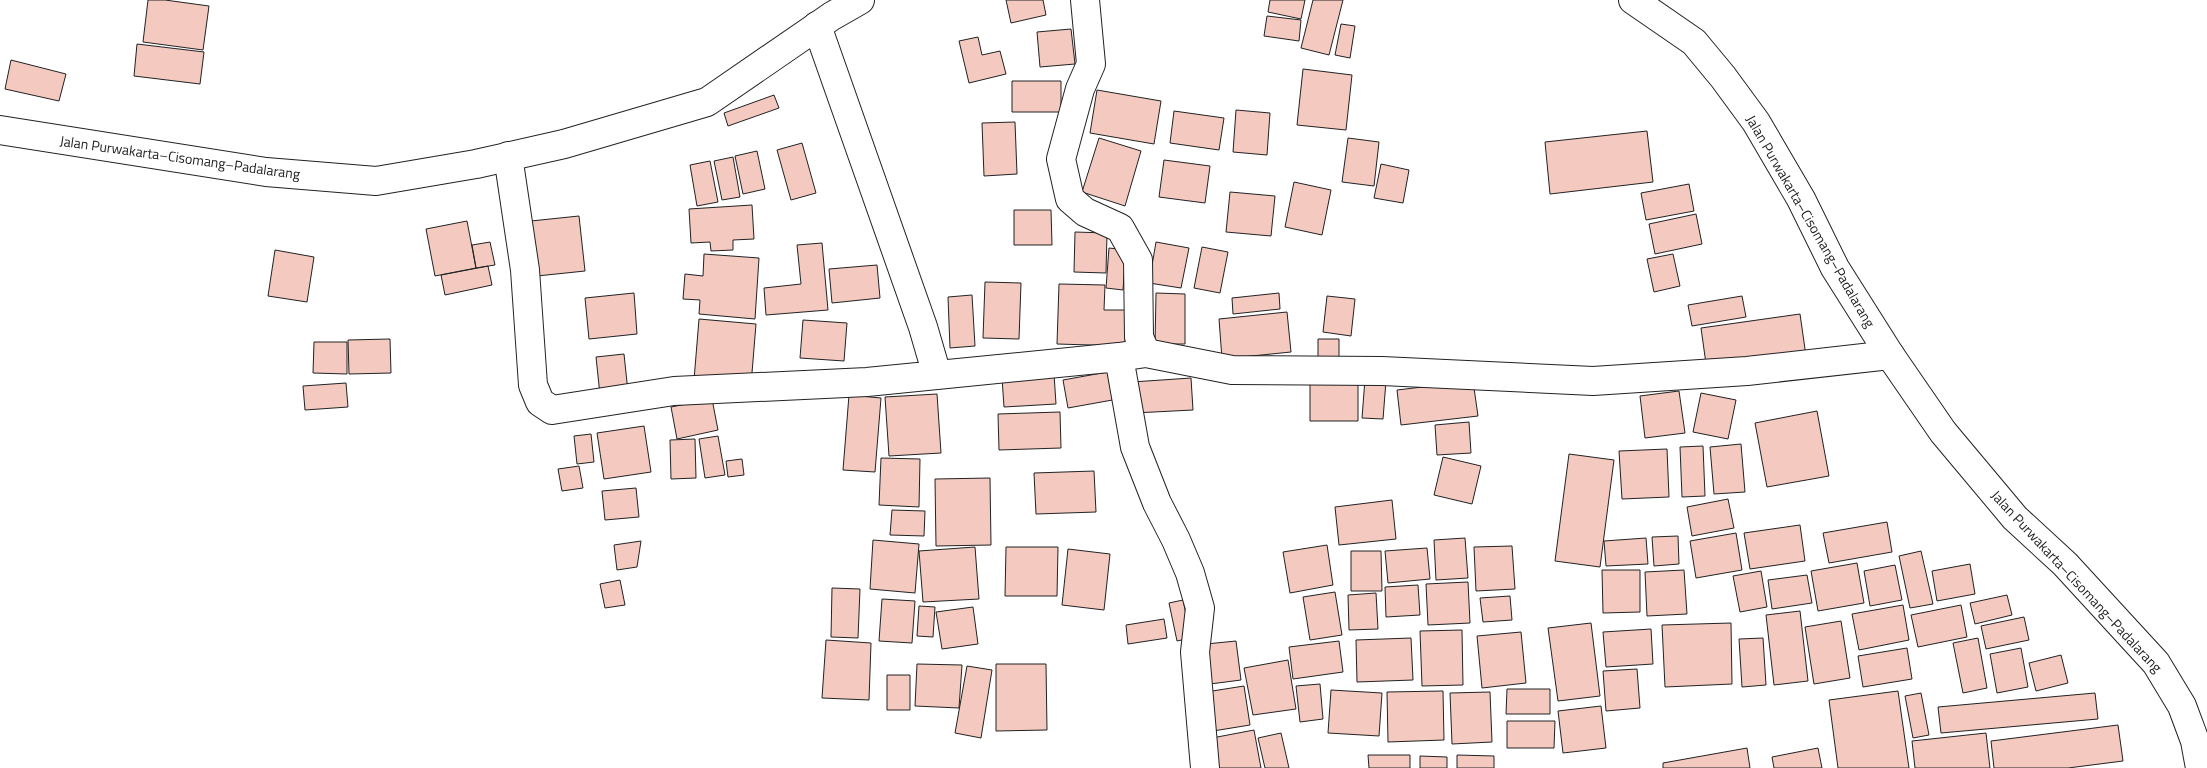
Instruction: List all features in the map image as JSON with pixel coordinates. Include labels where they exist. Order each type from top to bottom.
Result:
[{"type":"main road","name":"Jalan Purwakarta–Cisomang–Padalarang","points":[[0,130],[266,172],[376,181],[476,164],[564,144],[707,102],[817,26],[860,0]]},
{"type":"main road","points":[[1085,0],[1091,64],[1080,89],[1061,159],[1070,199],[1085,212],[1120,228],[1138,260],[1139,337],[1146,353]]},
{"type":"main road","name":"Jalan Purwakarta–Cisomang–Padalarang","points":[[1634,0],[1694,42],[1756,122],[1801,199],[1835,268],[1890,355],[1943,432],[2015,518],[2065,564],[2156,663],[2201,742],[2200,768]]},
{"type":"main road","points":[[817,26],[923,328],[937,375]]},
{"type":"main road","points":[[508,156],[525,270],[533,385],[540,402],[552,410],[674,391],[867,382],[1146,353],[1232,370],[1382,372],[1593,381],[1746,371],[1890,355]]},
{"type":"main road","points":[[1118,357],[1135,447],[1157,503],[1183,556],[1200,608],[1195,652],[1204,768]]},
{"type":"building","points":[[148,0],[165,0],[209,6],[203,50],[143,42]]},
{"type":"building","points":[[1006,0],[1043,0],[1046,15],[1011,23]]},
{"type":"building","points":[[1270,0],[1305,0],[1301,19],[1268,12]]},
{"type":"building","points":[[1313,0],[1343,0],[1329,55],[1301,48]]},
{"type":"building","points":[[1267,16],[1301,20],[1299,41],[1264,36]]},
{"type":"building","points":[[1341,24],[1355,26],[1350,58],[1335,55]]},
{"type":"building","points":[[1071,29],[1075,64],[1040,67],[1037,32]]},
{"type":"building","points":[[978,37],[982,55],[1000,51],[1006,74],[969,83],[959,41]]},
{"type":"building","points":[[137,44],[204,52],[200,84],[134,76]]},
{"type":"building","points":[[11,60],[66,74],[59,101],[5,89]]},
{"type":"building","points":[[1303,69],[1352,75],[1346,130],[1297,125]]},
{"type":"building","points":[[1012,81],[1061,81],[1061,112],[1012,112]]},
{"type":"building","points":[[1097,90],[1161,101],[1154,144],[1090,133]]},
{"type":"building","points":[[774,95],[779,108],[728,126],[724,113]]},
{"type":"building","points":[[1236,110],[1270,113],[1267,155],[1233,152]]},
{"type":"building","points":[[1174,111],[1224,118],[1219,150],[1170,143]]},
{"type":"building","points":[[1015,122],[1017,174],[984,176],[982,123]]},
{"type":"building","points":[[1647,131],[1653,182],[1550,194],[1545,142]]},
{"type":"building","points":[[1099,138],[1141,151],[1125,206],[1082,192]]},
{"type":"building","points":[[1348,138],[1379,142],[1374,186],[1342,182]]},
{"type":"building","points":[[802,143],[816,193],[791,200],[777,150]]},
{"type":"building","points":[[757,151],[765,189],[743,194],[735,156]]},
{"type":"building","points":[[733,157],[740,197],[722,200],[714,161]]},
{"type":"building","points":[[1164,160],[1210,166],[1205,203],[1159,197]]},
{"type":"building","points":[[710,161],[718,202],[697,206],[690,165]]},
{"type":"building","points":[[1381,164],[1409,170],[1403,203],[1374,198]]},
{"type":"building","points":[[1294,182],[1331,190],[1322,235],[1285,227]]},
{"type":"building","points":[[1689,184],[1694,211],[1646,220],[1641,193]]},
{"type":"building","points":[[1230,192],[1275,196],[1271,236],[1226,232]]},
{"type":"building","points":[[752,205],[754,239],[733,240],[733,250],[711,251],[710,242],[691,243],[689,209]]},
{"type":"building","points":[[1014,210],[1051,210],[1052,245],[1014,245]]},
{"type":"building","points":[[1696,214],[1702,244],[1655,254],[1649,224]]},
{"type":"building","points":[[579,216],[585,271],[537,276],[531,221]]},
{"type":"building","points":[[467,221],[476,268],[435,276],[426,229]]},
{"type":"building","points":[[1075,232],[1107,233],[1106,273],[1074,272]]},
{"type":"building","points":[[490,242],[495,265],[476,268],[472,245]]},
{"type":"building","points":[[1156,242],[1189,248],[1181,288],[1149,283]]},
{"type":"building","points":[[822,243],[828,310],[766,315],[764,288],[801,284],[797,245]]},
{"type":"building","points":[[1202,247],[1228,252],[1220,293],[1194,288]]},
{"type":"building","points":[[1109,248],[1126,250],[1123,290],[1106,288]]},
{"type":"building","points":[[275,250],[314,257],[307,302],[268,296]]},
{"type":"building","points":[[704,254],[759,258],[755,319],[699,314],[700,300],[683,299],[685,274],[703,276]]},
{"type":"building","points":[[1673,254],[1680,286],[1654,292],[1647,259]]},
{"type":"building","points":[[877,265],[880,298],[832,303],[829,269]]},
{"type":"building","points":[[488,266],[492,285],[445,295],[441,275]]},
{"type":"building","points":[[985,282],[1021,283],[1019,339],[983,338]]},
{"type":"building","points":[[1059,284],[1105,285],[1104,310],[1126,310],[1125,346],[1057,344]]},
{"type":"building","points":[[634,293],[637,334],[589,339],[585,298]]},
{"type":"building","points":[[1156,293],[1185,294],[1185,344],[1155,344]]},
{"type":"building","points":[[1279,293],[1280,309],[1233,314],[1232,298]]},
{"type":"building","points":[[972,295],[975,346],[950,348],[948,297]]},
{"type":"building","points":[[1327,296],[1355,299],[1351,336],[1323,332]]},
{"type":"building","points":[[1742,296],[1746,317],[1692,326],[1688,305]]},
{"type":"building","points":[[1287,312],[1291,352],[1222,359],[1219,319]]},
{"type":"building","points":[[1800,314],[1806,356],[1707,371],[1701,328]]},
{"type":"building","points":[[699,319],[756,324],[751,385],[694,380]]},
{"type":"building","points":[[803,320],[847,323],[844,361],[800,358]]},
{"type":"building","points":[[390,339],[391,373],[349,374],[348,340]]},
{"type":"building","points":[[1318,339],[1339,339],[1339,366],[1318,366]]},
{"type":"building","points":[[314,342],[347,342],[347,374],[313,373]]},
{"type":"building","points":[[624,354],[628,392],[600,395],[596,357]]},
{"type":"building","points":[[1113,371],[1118,399],[1068,408],[1063,380]]},
{"type":"building","points":[[1054,374],[1056,404],[1004,407],[1002,378]]},
{"type":"building","points":[[1191,378],[1193,410],[1134,413],[1132,382]]},
{"type":"building","points":[[1365,379],[1386,381],[1383,419],[1362,418]]},
{"type":"building","points":[[1473,381],[1478,416],[1401,425],[1397,390]]},
{"type":"building","points":[[1310,382],[1358,383],[1358,421],[1310,421]]},
{"type":"building","points":[[346,383],[348,407],[305,410],[303,386]]},
{"type":"building","points":[[1679,391],[1685,433],[1645,438],[1640,396]]},
{"type":"building","points":[[1701,393],[1736,400],[1728,439],[1693,432]]},
{"type":"building","points":[[937,394],[941,453],[889,456],[885,397]]},
{"type":"building","points":[[849,395],[881,398],[875,472],[843,470]]},
{"type":"building","points":[[712,399],[718,430],[677,439],[671,407]]},
{"type":"building","points":[[1817,411],[1829,476],[1767,487],[1755,423]]},
{"type":"building","points":[[1060,412],[1061,448],[999,450],[998,414]]},
{"type":"building","points":[[1469,422],[1471,453],[1437,455],[1435,425]]},
{"type":"building","points":[[644,426],[651,472],[604,479],[597,433]]},
{"type":"building","points":[[591,434],[594,462],[577,464],[574,436]]},
{"type":"building","points":[[718,436],[725,475],[705,478],[699,439]]},
{"type":"building","points":[[695,439],[696,478],[671,479],[670,440]]},
{"type":"building","points":[[1741,444],[1745,492],[1714,494],[1710,447]]},
{"type":"building","points":[[1703,446],[1705,496],[1682,497],[1680,447]]},
{"type":"building","points":[[1667,449],[1669,497],[1622,499],[1619,451]]},
{"type":"building","points":[[1569,454],[1614,460],[1600,567],[1555,561]]},
{"type":"building","points":[[1443,457],[1481,466],[1472,504],[1434,495]]},
{"type":"building","points":[[881,458],[920,459],[919,507],[879,505]]},
{"type":"building","points":[[742,459],[744,475],[728,477],[726,461]]},
{"type":"building","points":[[579,466],[583,488],[562,491],[558,469]]},
{"type":"building","points":[[1094,471],[1096,512],[1036,514],[1034,473]]},
{"type":"building","points":[[990,478],[991,545],[936,546],[935,479]]},
{"type":"building","points":[[636,488],[639,517],[605,520],[602,491]]},
{"type":"building","points":[[1728,499],[1734,528],[1692,536],[1687,507]]},
{"type":"building","points":[[1392,500],[1396,539],[1339,545],[1335,507]]},
{"type":"building","points":[[892,510],[925,511],[924,536],[890,535]]},
{"type":"building","points":[[1887,522],[1892,552],[1829,563],[1823,533]]},
{"type":"building","points":[[1800,525],[1805,561],[1750,569],[1744,533]]},
{"type":"building","points":[[1736,533],[1742,570],[1696,578],[1690,541]]},
{"type":"building","points":[[1678,536],[1679,564],[1654,566],[1652,537]]},
{"type":"building","points":[[1465,538],[1468,578],[1436,580],[1434,540]]},
{"type":"building","points":[[1646,538],[1648,564],[1606,566],[1604,541]]},
{"type":"building","points":[[873,540],[919,544],[915,593],[870,589]]},
{"type":"building","points":[[641,541],[637,567],[617,570],[614,545]]},
{"type":"building","points":[[1327,545],[1333,585],[1290,593],[1283,552]]},
{"type":"building","points":[[1512,546],[1515,589],[1476,591],[1474,547]]},
{"type":"building","points":[[975,547],[979,599],[923,602],[919,551]]},
{"type":"building","points":[[1006,547],[1058,547],[1057,596],[1005,596]]},
{"type":"building","points":[[1427,548],[1430,579],[1388,583],[1385,551]]},
{"type":"building","points":[[1068,549],[1110,554],[1104,610],[1062,605]]},
{"type":"building","points":[[1351,551],[1381,551],[1382,591],[1351,591]]},
{"type":"building","points":[[1921,551],[1933,604],[1910,608],[1899,556]]},
{"type":"building","points":[[1857,563],[1864,603],[1818,611],[1811,571]]},
{"type":"building","points":[[1970,564],[1975,594],[1937,601],[1932,571]]},
{"type":"building","points":[[1895,565],[1902,600],[1870,606],[1864,571]]},
{"type":"building","points":[[1602,570],[1640,570],[1640,612],[1603,613]]},
{"type":"building","points":[[1684,570],[1687,614],[1647,616],[1645,572]]},
{"type":"building","points":[[1761,571],[1767,607],[1740,612],[1733,576]]},
{"type":"building","points":[[1807,575],[1812,603],[1772,609],[1768,580]]},
{"type":"building","points":[[620,580],[625,605],[605,608],[600,584]]},
{"type":"building","points":[[1468,582],[1470,623],[1428,625],[1426,584]]},
{"type":"building","points":[[1418,585],[1420,615],[1386,617],[1385,587]]},
{"type":"building","points":[[832,588],[860,589],[858,638],[831,637]]},
{"type":"building","points":[[1335,592],[1342,635],[1310,640],[1303,597]]},
{"type":"building","points":[[1376,593],[1378,629],[1349,630],[1348,595]]},
{"type":"building","points":[[2007,595],[2012,615],[1975,624],[1970,603]]},
{"type":"building","points":[[1510,596],[1512,620],[1483,622],[1480,598]]},
{"type":"building","points":[[882,599],[915,601],[912,643],[879,641]]},
{"type":"building","points":[[1183,600],[1191,638],[1177,641],[1169,603]]},
{"type":"building","points":[[1903,605],[1909,640],[1859,650],[1852,614]]},
{"type":"building","points":[[1961,605],[1967,637],[1918,647],[1911,615]]},
{"type":"building","points":[[919,606],[935,607],[933,637],[917,636]]},
{"type":"building","points":[[973,607],[978,644],[942,649],[936,612]]},
{"type":"building","points":[[1800,611],[1808,681],[1774,685],[1766,615]]},
{"type":"building","points":[[2024,617],[2029,640],[1986,649],[1981,626]]},
{"type":"building","points":[[1164,619],[1167,638],[1128,644],[1126,625]]},
{"type":"building","points":[[1841,621],[1850,678],[1814,684],[1805,627]]},
{"type":"building","points":[[1591,623],[1600,696],[1558,701],[1548,628]]},
{"type":"building","points":[[1731,623],[1732,684],[1665,687],[1662,625]]},
{"type":"building","points":[[1651,629],[1653,664],[1606,667],[1603,632]]},
{"type":"building","points":[[1462,630],[1463,685],[1422,686],[1420,631]]},
{"type":"building","points":[[1521,632],[1526,683],[1482,688],[1477,636]]},
{"type":"building","points":[[1411,638],[1413,680],[1357,682],[1356,640]]},
{"type":"building","points":[[1763,638],[1766,685],[1742,687],[1739,639]]},
{"type":"building","points":[[1978,638],[1987,688],[1963,693],[1953,643]]},
{"type":"building","points":[[826,640],[871,643],[869,700],[822,698]]},
{"type":"building","points":[[1236,641],[1241,680],[1210,684],[1206,644]]},
{"type":"building","points":[[1339,641],[1343,672],[1293,679],[1289,647]]},
{"type":"building","points":[[1907,648],[1912,679],[1863,687],[1858,656]]},
{"type":"building","points":[[2021,648],[2028,687],[1997,693],[1990,654]]},
{"type":"building","points":[[2061,655],[2068,683],[2036,691],[2029,663]]},
{"type":"building","points":[[1288,660],[1296,709],[1253,715],[1244,668]]},
{"type":"building","points":[[917,664],[962,665],[959,708],[915,706]]},
{"type":"building","points":[[996,664],[1046,664],[1047,730],[996,731]]},
{"type":"building","points":[[967,666],[992,670],[981,738],[955,733]]},
{"type":"building","points":[[1637,669],[1640,708],[1606,711],[1603,671]]},
{"type":"building","points":[[887,675],[910,675],[910,710],[887,710]]},
{"type":"building","points":[[1320,684],[1323,719],[1300,722],[1296,686]]},
{"type":"building","points":[[1244,686],[1250,725],[1213,731],[1206,692]]},
{"type":"building","points":[[1507,689],[1550,689],[1550,714],[1506,714]]},
{"type":"building","points":[[1331,690],[1382,693],[1379,736],[1328,733]]},
{"type":"building","points":[[1443,691],[1444,740],[1388,742],[1387,692]]},
{"type":"building","points":[[1898,691],[1909,768],[1838,768],[1829,700]]},
{"type":"building","points":[[1490,692],[1492,742],[1452,744],[1450,693]]},
{"type":"building","points":[[1921,693],[1929,735],[1913,738],[1905,696]]},
{"type":"building","points":[[2095,693],[2098,719],[1941,733],[1938,707]]},
{"type":"building","points":[[1601,706],[1606,748],[1563,753],[1558,711]]},
{"type":"building","points":[[1507,721],[1555,721],[1554,748],[1507,748]]},
{"type":"building","points":[[2118,725],[2123,761],[2068,768],[1994,768],[1991,741]]},
{"type":"building","points":[[1254,730],[1261,768],[1217,768],[1212,738]]},
{"type":"building","points":[[1281,733],[1289,768],[1265,768],[1258,738]]},
{"type":"building","points":[[1986,733],[1990,768],[1915,768],[1912,741]]},
{"type":"building","points":[[1747,748],[1750,768],[1663,768],[1663,763]]},
{"type":"building","points":[[1818,748],[1822,768],[1774,768],[1772,757]]},
{"type":"building","points":[[1368,755],[1410,755],[1410,768],[1369,768]]},
{"type":"building","points":[[1457,755],[1494,756],[1494,768],[1457,768]]},
{"type":"building","points":[[1420,756],[1447,757],[1447,768],[1420,768]]}]
